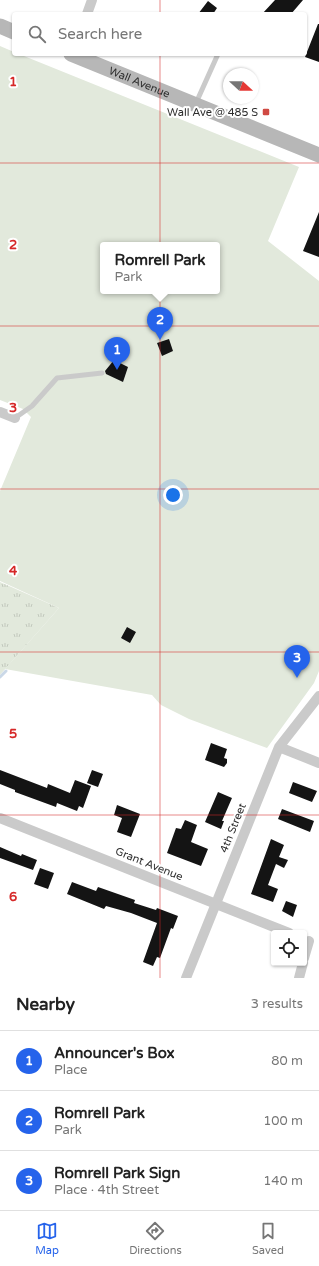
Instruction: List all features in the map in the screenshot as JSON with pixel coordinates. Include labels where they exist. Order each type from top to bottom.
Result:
[{"type":"main road","points":[[0,26],[12,31]]},
{"type":"main road","name":"Wall Avenue","points":[[76,56],[318,151]]},
{"type":"street","points":[[88,12],[92,0]]},
{"type":"street","points":[[0,412],[15,418]]},
{"type":"street","name":"4th Street","points":[[186,978],[278,746],[319,696]]},
{"type":"street","points":[[278,746],[319,762]]},
{"type":"street","name":"Grant Avenue","points":[[0,818],[281,930]]},
{"type":"street","points":[[307,940],[319,945]]},
{"type":"street","points":[[299,978],[302,966]]},
{"type":"lane","points":[[195,103],[217,56]]},
{"type":"lane","points":[[15,418],[32,406],[57,378],[102,373]]},
{"type":"green space","points":[[0,46],[12,51],[12,56],[24,56],[299,167],[268,241],[319,281],[319,671],[314,683],[267,748],[189,719],[161,705],[152,695],[5,669],[59,608],[0,581],[0,491],[31,417],[23,409],[0,400]]},
{"type":"green space","points":[[0,582],[59,608],[0,675]]},
{"type":"building","points":[[275,0],[303,0],[293,12],[264,12]]},
{"type":"building","points":[[208,1],[217,8],[214,12],[200,12]]},
{"type":"building","points":[[319,24],[319,62],[305,57],[307,56],[307,52]]},
{"type":"building","points":[[319,212],[319,257],[303,251]]},
{"type":"building","points":[[169,339],[173,351],[162,356],[157,343]]},
{"type":"building","points":[[114,360],[128,367],[123,382],[106,374],[105,371]]},
{"type":"building","points":[[127,627],[136,632],[130,643],[121,638]]},
{"type":"building","points":[[211,743],[227,749],[224,758],[227,759],[227,763],[224,767],[205,760]]},
{"type":"building","points":[[0,770],[47,788],[48,784],[70,793],[75,780],[91,786],[83,808],[79,806],[77,811],[57,803],[56,807],[15,792],[15,790],[0,784]]},
{"type":"building","points":[[92,770],[103,774],[98,787],[87,783]]},
{"type":"building","points":[[293,782],[317,791],[312,802],[289,793]]},
{"type":"building","points":[[218,792],[232,798],[222,821],[224,821],[221,829],[205,822]]},
{"type":"building","points":[[117,805],[140,814],[131,837],[117,832],[122,818],[114,815]]},
{"type":"building","points":[[282,809],[314,821],[310,832],[278,819]]},
{"type":"building","points":[[185,820],[197,825],[191,842],[208,849],[201,866],[167,853],[176,828],[181,829]]},
{"type":"building","points":[[271,839],[284,845],[279,857],[288,860],[284,868],[276,864],[268,885],[278,889],[273,902],[251,894]]},
{"type":"building","points":[[0,847],[21,856],[22,854],[37,860],[33,870],[0,858]]},
{"type":"building","points":[[40,868],[54,873],[48,889],[34,884]]},
{"type":"building","points":[[72,882],[96,891],[98,887],[135,900],[134,903],[156,910],[157,908],[178,916],[173,929],[171,928],[160,958],[157,957],[153,966],[143,962],[157,923],[131,913],[106,906],[104,909],[67,894]]},
{"type":"building","points":[[286,901],[297,905],[293,917],[282,911]]},
{"type":"waterway","points":[[0,677],[6,671]]},
{"type":"place","name":"Wall Ave @ 485 S","points":[[266,112]]},
{"type":"place","name":"Romrell Park","points":[[160,340]]},
{"type":"place","name":"Announcer's Box","points":[[117,370]]},
{"type":"place","name":"Romrell Park Sign","points":[[297,678]]}]
